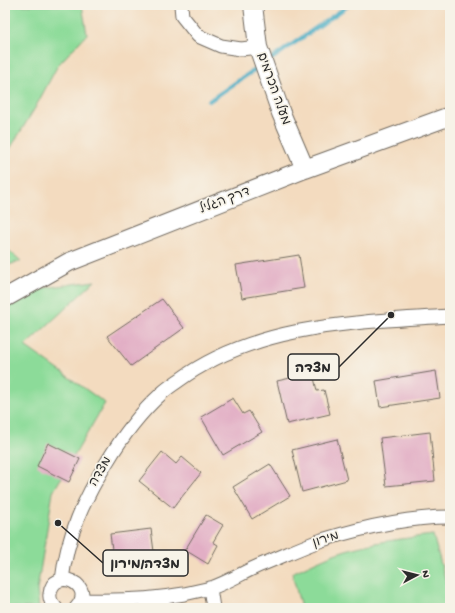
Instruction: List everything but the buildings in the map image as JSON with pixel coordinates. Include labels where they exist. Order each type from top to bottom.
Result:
[{"type":"street","points":[[181,5],[182,16],[198,36],[221,46],[240,49],[258,47]]},
{"type":"street","name":"מעלה הכרמים","points":[[253,5],[258,47],[281,113],[305,169]]},
{"type":"street","name":"דרך הגליל","points":[[5,298],[69,262],[305,169],[450,116]]},
{"type":"street","name":"מצדה","points":[[62,580],[67,548],[74,525],[84,502],[101,471],[134,421],[161,393],[191,371],[231,351],[258,341],[295,332],[333,325],[450,316]]},
{"type":"street","name":"מירון","points":[[78,604],[156,598],[210,588],[322,540],[372,526],[416,519],[450,517]]},
{"type":"street","points":[[56,608],[51,602],[50,592],[54,584],[58,581],[67,579],[76,583],[81,590],[82,595],[78,604]]},
{"type":"street","points":[[210,588],[213,608]]},
{"type":"green space","points":[[5,5],[82,5],[87,34],[58,65],[35,108],[5,157]]},
{"type":"green space","points":[[5,247],[21,261],[5,266]]},
{"type":"green space","points":[[95,281],[25,346],[105,403],[53,492],[37,590],[39,608],[5,608],[5,310],[28,290]]},
{"type":"green space","points":[[433,535],[450,597],[450,608],[301,608],[292,573],[334,554],[357,547]]},
{"type":"waterway","points":[[267,62],[349,5]]},
{"type":"waterway","points":[[209,101],[260,66]]},
{"type":"place","name":"מצדה","points":[[391,315]]},
{"type":"place","name":"מצדה/מירון","points":[[58,523]]}]
